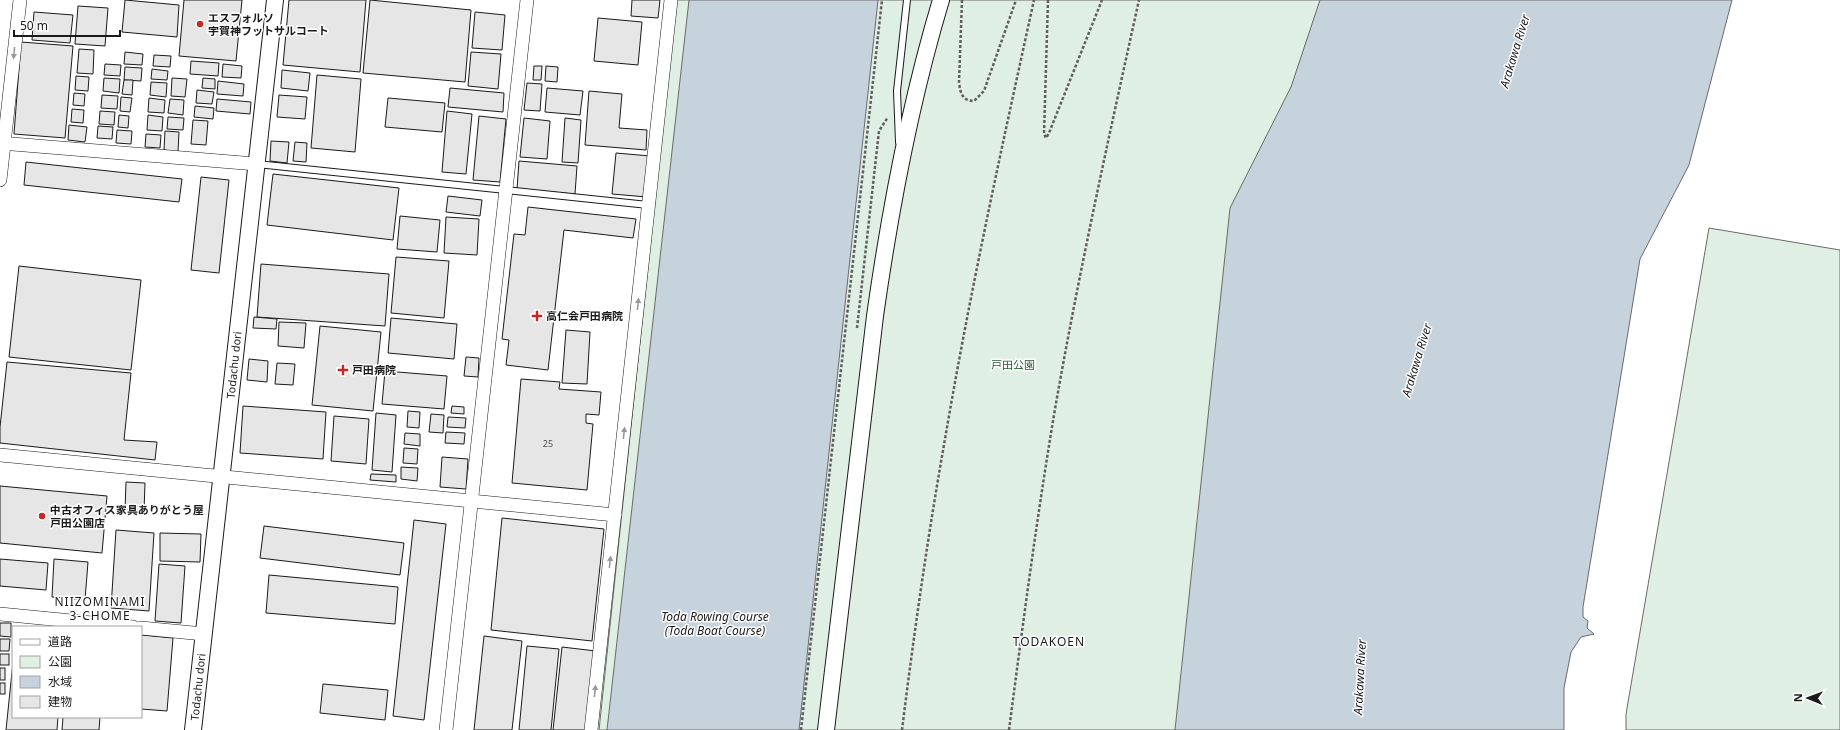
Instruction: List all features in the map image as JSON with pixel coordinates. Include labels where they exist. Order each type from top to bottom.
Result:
[{"type":"street","points":[[0,180],[2,144],[20,0]]},
{"type":"street","name":"Todachu dori","points":[[193,730],[276,0]]},
{"type":"street","points":[[446,730],[527,0]]},
{"type":"street","points":[[591,730],[671,0]]},
{"type":"street","points":[[826,730],[884,251],[900,166],[917,89],[941,0]]},
{"type":"street","points":[[2,144],[257,164]]},
{"type":"street","points":[[0,455],[615,515]]},
{"type":"street","points":[[0,614],[123,626]]},
{"type":"street","points":[[142,628],[204,634]]},
{"type":"lane","points":[[900,166],[898,91],[907,0]]},
{"type":"lane","points":[[257,164],[648,205]]},
{"type":"path","points":[[801,730],[882,0]]},
{"type":"path","points":[[962,0],[959,82],[960,92],[964,98],[969,101],[974,101],[984,91],[1016,0]]},
{"type":"path","points":[[902,730],[926,554],[949,415],[976,274],[1034,0]]},
{"type":"path","points":[[1048,0],[1044,134],[1046,138],[1102,0]]},
{"type":"path","points":[[1009,730],[1026,598],[1055,408],[1110,134],[1139,0]]},
{"type":"green space","name":"戸田公園","points":[[676,0],[1528,0],[1358,730],[599,730]]},
{"type":"green space","points":[[1709,228],[1840,250],[1840,730],[1626,730],[1626,714]]},
{"type":"water","name":"Toda Rowing Course (Toda Boat Course)","points":[[689,0],[878,0],[799,730],[607,730]]},
{"type":"water","name":"Arakawa River","points":[[1320,0],[1732,0],[1689,165],[1640,259],[1583,607],[1583,617],[1588,621],[1587,628],[1594,634],[1581,637],[1571,652],[1564,688],[1564,730],[1175,730],[1230,208],[1291,87]]},
{"type":"building","points":[[125,0],[179,5],[177,37],[122,32]]},
{"type":"building","points":[[184,0],[242,0],[236,61],[179,56]]},
{"type":"building","points":[[289,0],[366,0],[360,72],[283,65]]},
{"type":"building","points":[[370,0],[471,10],[465,82],[363,73]]},
{"type":"building","points":[[632,0],[660,0],[658,18],[631,16]]},
{"type":"building","points":[[78,6],[108,8],[105,46],[75,44]]},
{"type":"building","points":[[34,12],[73,15],[70,43],[32,40]]},
{"type":"building","points":[[475,12],[505,15],[502,50],[472,48]]},
{"type":"building","points":[[598,18],[642,22],[638,65],[594,61]]},
{"type":"building","points":[[21,42],[73,46],[65,138],[14,134]]},
{"type":"building","points":[[79,49],[94,50],[93,74],[77,73]]},
{"type":"building","points":[[125,52],[143,54],[142,65],[124,64]]},
{"type":"building","points":[[471,52],[501,54],[498,89],[468,86]]},
{"type":"building","points":[[154,55],[171,56],[170,67],[153,66]]},
{"type":"building","points":[[191,61],[219,63],[218,76],[190,74]]},
{"type":"building","points":[[105,64],[121,65],[120,76],[104,75]]},
{"type":"building","points":[[223,64],[242,66],[241,78],[222,77]]},
{"type":"building","points":[[534,66],[542,66],[541,80],[533,80]]},
{"type":"building","points":[[546,66],[558,67],[557,82],[545,81]]},
{"type":"building","points":[[125,67],[142,68],[141,81],[124,80]]},
{"type":"building","points":[[152,69],[168,71],[167,80],[151,79]]},
{"type":"building","points":[[282,70],[310,73],[308,91],[281,88]]},
{"type":"building","points":[[317,75],[361,79],[355,152],[311,148]]},
{"type":"building","points":[[76,76],[89,77],[88,91],[75,90]]},
{"type":"building","points":[[104,78],[120,79],[119,93],[103,91]]},
{"type":"building","points":[[172,78],[187,79],[185,97],[171,96]]},
{"type":"building","points":[[203,78],[215,79],[215,89],[202,88]]},
{"type":"building","points":[[124,80],[133,80],[132,95],[122,94]]},
{"type":"building","points":[[218,81],[244,84],[243,96],[217,94]]},
{"type":"building","points":[[151,82],[167,83],[166,97],[150,95]]},
{"type":"building","points":[[527,83],[542,84],[540,111],[524,110]]},
{"type":"building","points":[[450,88],[504,93],[503,112],[448,107]]},
{"type":"building","points":[[547,88],[583,91],[580,115],[545,112]]},
{"type":"building","points":[[197,90],[214,92],[212,104],[196,103]]},
{"type":"building","points":[[589,91],[622,94],[619,128],[647,130],[646,150],[585,145]]},
{"type":"building","points":[[74,93],[85,94],[84,106],[73,105]]},
{"type":"building","points":[[102,95],[118,96],[117,109],[101,108]]},
{"type":"building","points":[[279,95],[307,97],[305,119],[277,117]]},
{"type":"building","points":[[121,97],[132,98],[130,112],[120,111]]},
{"type":"building","points":[[149,98],[165,100],[164,113],[148,112]]},
{"type":"building","points":[[388,98],[445,103],[442,132],[385,127]]},
{"type":"building","points":[[170,99],[184,100],[183,115],[168,113]]},
{"type":"building","points":[[217,99],[251,102],[250,114],[216,111]]},
{"type":"building","points":[[195,106],[214,108],[213,119],[194,117]]},
{"type":"building","points":[[72,109],[84,110],[83,123],[71,122]]},
{"type":"building","points":[[100,111],[115,112],[114,125],[99,124]]},
{"type":"building","points":[[447,111],[472,114],[466,174],[442,172]]},
{"type":"building","points":[[119,115],[129,116],[128,128],[118,127]]},
{"type":"building","points":[[148,115],[163,117],[162,131],[147,130]]},
{"type":"building","points":[[479,116],[506,119],[500,182],[473,180]]},
{"type":"building","points":[[168,117],[184,118],[183,130],[167,129]]},
{"type":"building","points":[[524,118],[550,121],[547,159],[520,157]]},
{"type":"building","points":[[565,118],[581,120],[578,163],[562,162]]},
{"type":"building","points":[[193,120],[208,121],[206,145],[191,144]]},
{"type":"building","points":[[69,125],[87,127],[85,142],[68,140]]},
{"type":"building","points":[[98,126],[113,127],[112,139],[97,138]]},
{"type":"building","points":[[117,130],[132,131],[131,144],[116,143]]},
{"type":"building","points":[[165,131],[179,132],[178,152],[164,150]]},
{"type":"building","points":[[146,134],[161,135],[160,148],[145,147]]},
{"type":"building","points":[[271,141],[289,142],[287,163],[270,161]]},
{"type":"building","points":[[295,142],[307,143],[306,162],[293,161]]},
{"type":"building","points":[[616,153],[650,156],[647,197],[612,194]]},
{"type":"building","points":[[519,161],[577,166],[575,194],[517,189]]},
{"type":"building","points":[[26,162],[182,179],[179,202],[24,185]]},
{"type":"building","points":[[273,174],[399,188],[393,240],[267,225]]},
{"type":"building","points":[[201,177],[229,180],[219,273],[191,270]]},
{"type":"building","points":[[448,196],[482,200],[480,216],[446,212]]},
{"type":"building","points":[[528,207],[636,219],[633,238],[564,230],[548,370],[506,365],[509,340],[502,339],[514,234],[525,235]]},
{"type":"building","points":[[400,216],[440,220],[437,252],[397,249]]},
{"type":"building","points":[[446,217],[479,219],[477,255],[444,253]]},
{"type":"building","points":[[396,257],[449,261],[444,318],[391,313]]},
{"type":"building","points":[[261,264],[389,274],[385,326],[257,317]]},
{"type":"building","points":[[19,266],[141,280],[131,370],[9,357]]},
{"type":"building","points":[[254,317],[277,319],[276,329],[253,328]]},
{"type":"building","points":[[391,318],[457,324],[454,359],[388,353]]},
{"type":"building","points":[[279,322],[306,323],[304,348],[278,346]]},
{"type":"building","points":[[320,326],[381,332],[373,411],[312,405]]},
{"type":"building","points":[[566,330],[590,332],[587,384],[562,383]]},
{"type":"building","points":[[466,357],[479,358],[478,377],[464,376]]},
{"type":"building","points":[[249,359],[268,361],[267,382],[247,380]]},
{"type":"building","points":[[7,362],[131,373],[124,440],[157,442],[155,460],[0,443],[0,427]]},
{"type":"building","points":[[277,363],[295,364],[293,385],[275,384]]},
{"type":"building","points":[[385,371],[447,376],[444,409],[382,404]]},
{"type":"building","points":[[521,379],[560,382],[559,389],[601,392],[599,415],[586,414],[586,423],[593,424],[587,490],[512,483]]},
{"type":"building","points":[[243,406],[326,412],[323,459],[240,453]]},
{"type":"building","points":[[452,406],[464,407],[464,414],[451,413]]},
{"type":"building","points":[[408,411],[420,412],[419,428],[407,427]]},
{"type":"building","points":[[376,413],[396,415],[392,472],[372,470]]},
{"type":"building","points":[[431,414],[444,415],[443,433],[429,432]]},
{"type":"building","points":[[334,416],[369,419],[366,464],[331,461]]},
{"type":"building","points":[[448,417],[466,418],[465,428],[447,427]]},
{"type":"building","points":[[446,432],[465,433],[464,444],[445,443]]},
{"type":"building","points":[[405,433],[420,434],[420,446],[404,444]]},
{"type":"building","points":[[404,448],[418,449],[417,464],[403,463]]},
{"type":"building","points":[[442,457],[468,459],[466,489],[440,487]]},
{"type":"building","points":[[401,467],[418,468],[417,481],[401,479]]},
{"type":"building","points":[[371,474],[396,475],[396,482],[370,480]]},
{"type":"building","points":[[126,482],[145,483],[144,511],[125,510]]},
{"type":"building","points":[[0,486],[107,496],[102,553],[0,543]]},
{"type":"building","points":[[502,518],[604,529],[592,641],[491,630]]},
{"type":"building","points":[[414,520],[446,524],[424,720],[393,716]]},
{"type":"building","points":[[264,526],[404,543],[400,575],[260,558]]},
{"type":"building","points":[[116,530],[154,533],[149,611],[111,608]]},
{"type":"building","points":[[160,533],[201,534],[200,562],[160,561]]},
{"type":"building","points":[[0,559],[48,563],[46,590],[0,586]]},
{"type":"building","points":[[54,559],[88,562],[85,600],[52,597]]},
{"type":"building","points":[[159,564],[185,566],[181,623],[155,621]]},
{"type":"building","points":[[269,575],[398,587],[395,624],[266,613]]},
{"type":"building","points":[[0,623],[11,623],[11,637],[0,636]]},
{"type":"building","points":[[142,635],[173,638],[167,711],[142,709]]},
{"type":"building","points":[[484,636],[522,641],[512,730],[474,730]]},
{"type":"building","points":[[0,639],[10,639],[9,651],[0,651]]},
{"type":"building","points":[[527,646],[559,649],[551,730],[519,730]]},
{"type":"building","points":[[562,647],[596,651],[588,730],[553,730]]},
{"type":"building","points":[[0,654],[9,654],[9,665],[0,665]]},
{"type":"building","points":[[0,668],[5,668],[5,680],[0,680]]},
{"type":"building","points":[[12,672],[12,718],[58,718],[57,730],[6,730]]},
{"type":"building","points":[[0,683],[5,683],[5,694],[0,694]]},
{"type":"building","points":[[323,684],[388,690],[385,720],[320,713]]},
{"type":"building","points":[[63,718],[100,718],[99,730],[62,730]]},
{"type":"place","name":"エスフォルソ 宇賀神フットサルコート","points":[[200,24]]},
{"type":"place","name":"高仁会戸田病院","points":[[537,316]]},
{"type":"place","name":"戸田病院","points":[[343,370]]},
{"type":"place","name":"中古オフィス家具ありがとう屋 戸田公園店","points":[[42,516]]},
{"type":"district","name":"NIIZOMINAMI 3-CHOME","points":[[100,609]]},
{"type":"district","name":"TODAKOEN","points":[[1049,642]]}]
